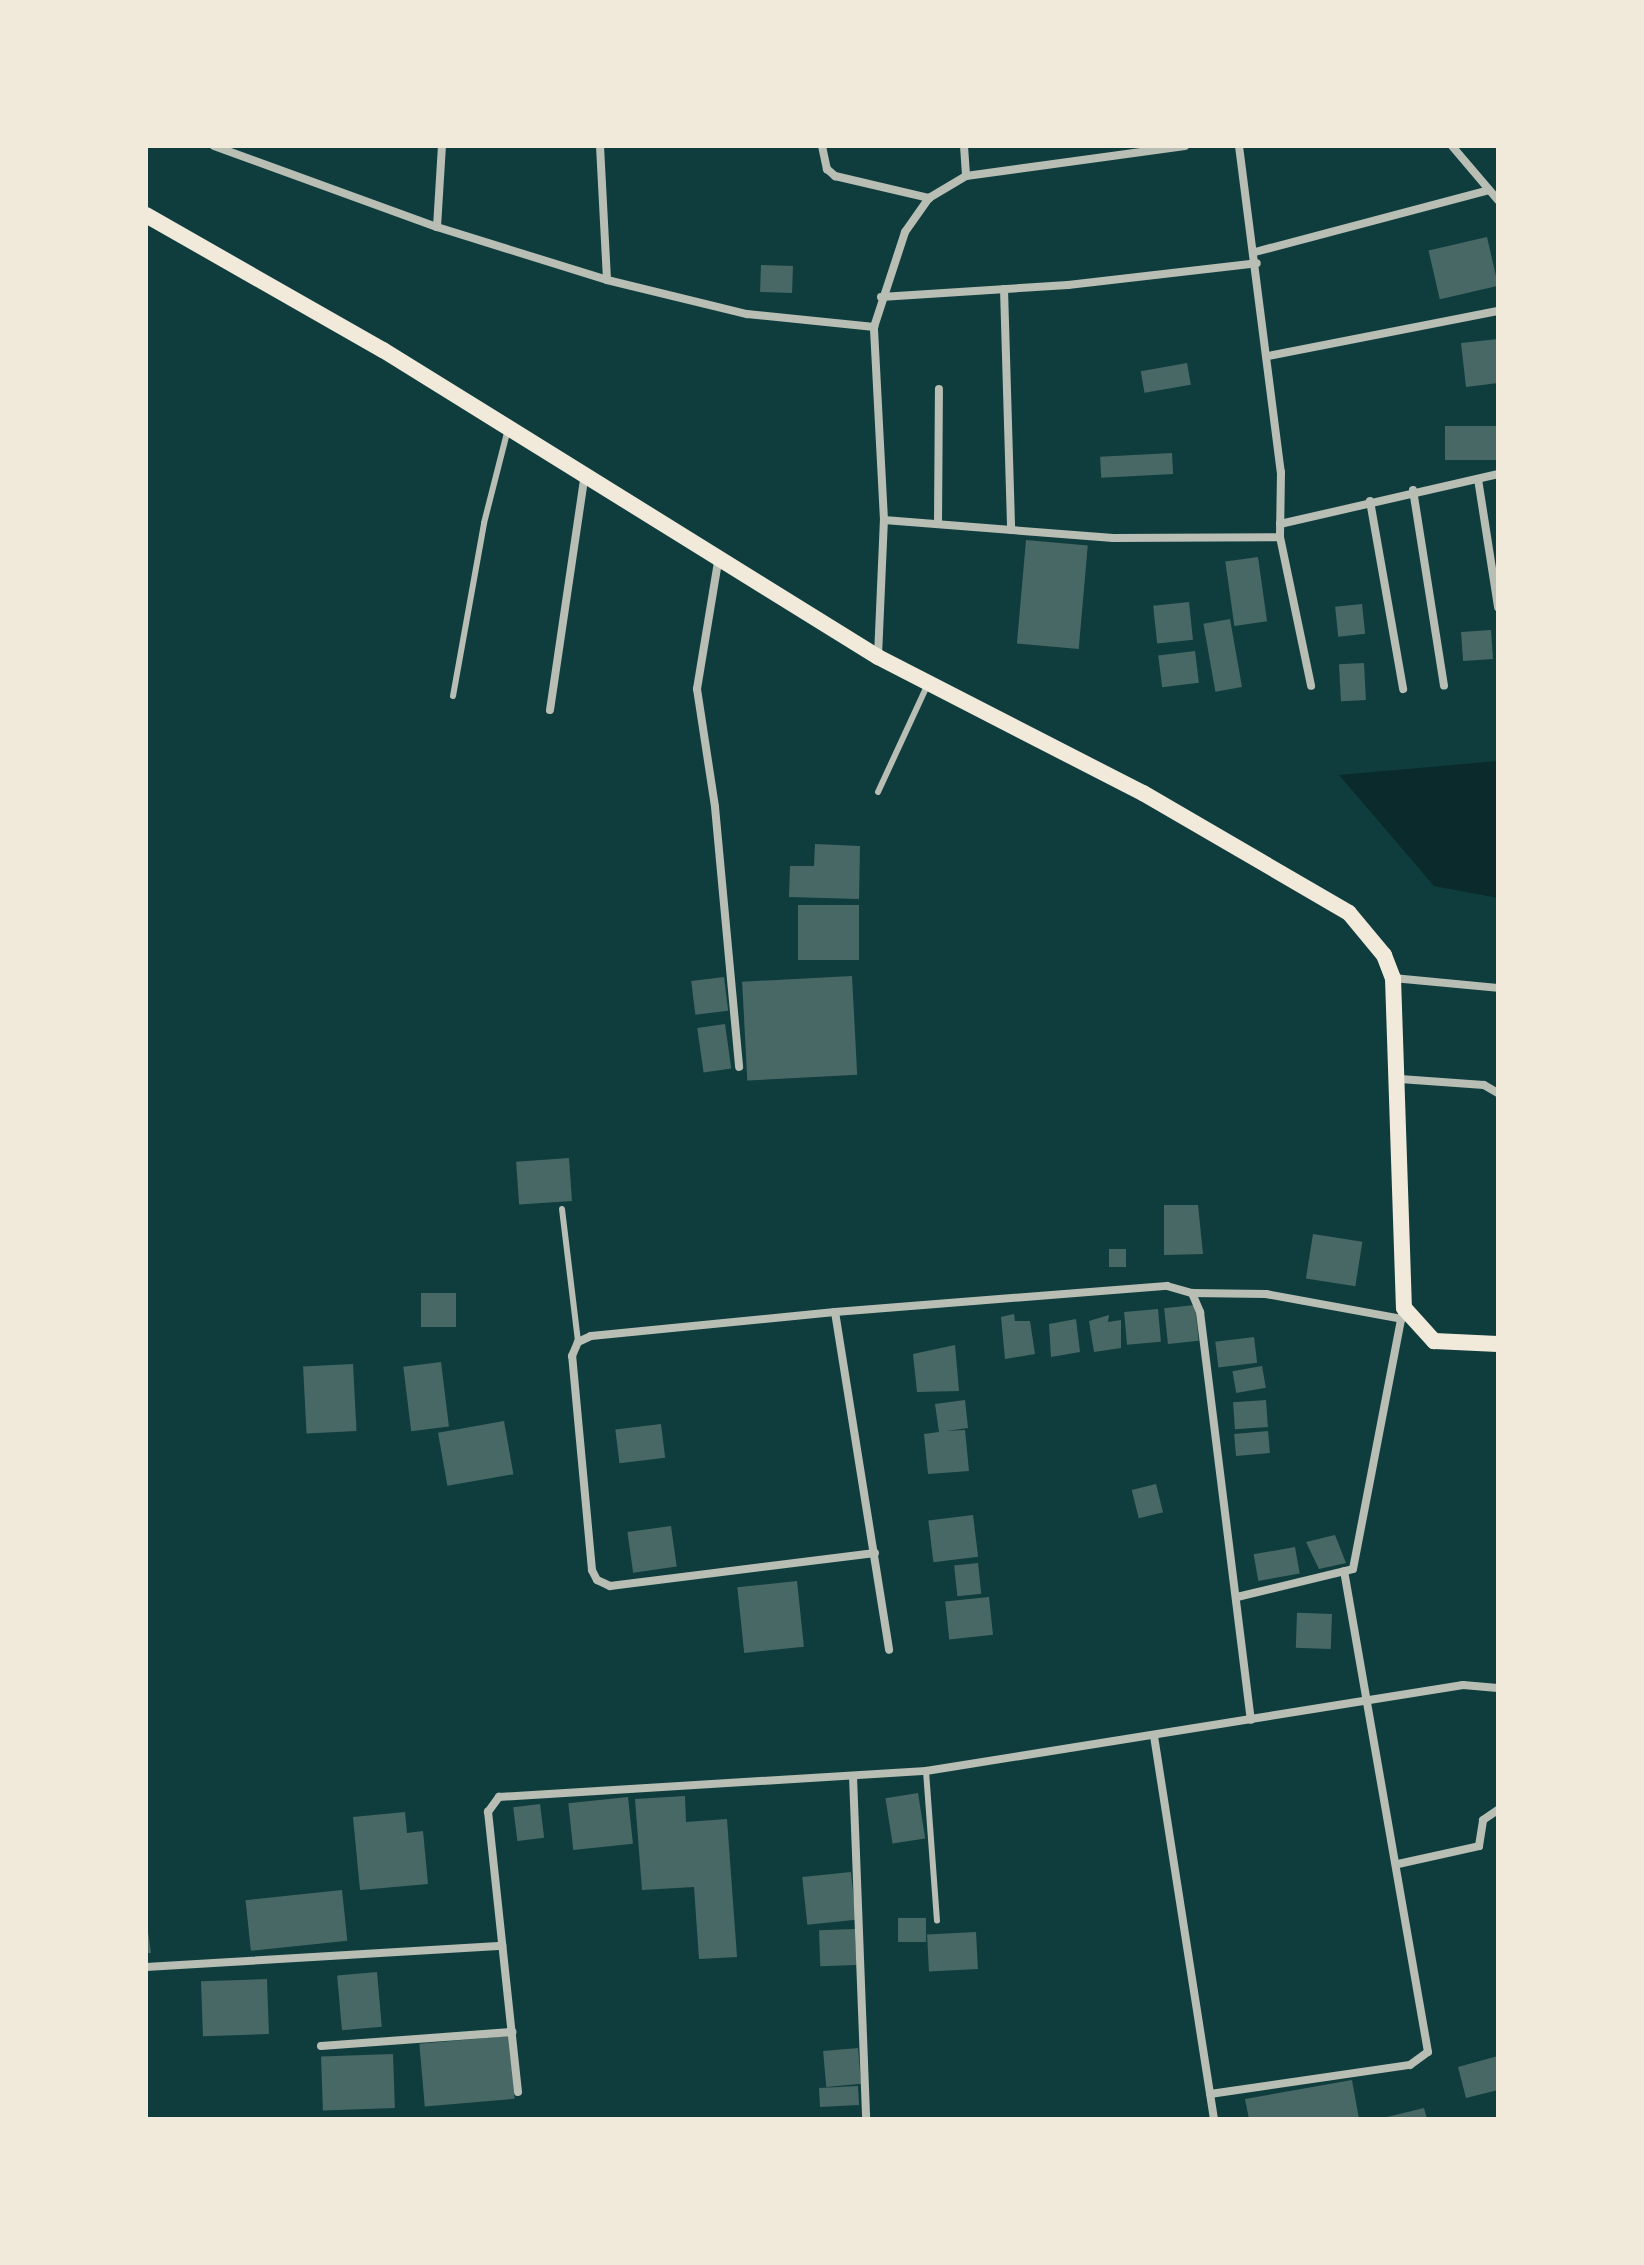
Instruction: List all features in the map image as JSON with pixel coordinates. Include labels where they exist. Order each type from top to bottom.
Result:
[{"type":"main road","points":[[146,215],[509,427],[585,473],[718,562],[878,657],[1143,793],[1349,913],[1384,955],[1393,978],[1400,1079],[1403,1313],[1434,1341],[1498,1344]]},
{"type":"street","points":[[214,146],[437,227],[607,280],[747,314],[874,327]]},
{"type":"street","points":[[437,227],[442,146]]},
{"type":"street","points":[[600,146],[607,280]]},
{"type":"street","points":[[822,146],[827,169],[835,176],[929,198]]},
{"type":"street","points":[[964,146],[966,176]]},
{"type":"street","points":[[878,657],[884,520],[874,327],[881,297],[905,232],[929,198],[966,176],[1141,149],[1185,146]]},
{"type":"street","points":[[1239,146],[1257,263],[1281,472],[1280,537],[1311,686]]},
{"type":"street","points":[[1452,146],[1498,200]]},
{"type":"street","points":[[1255,252],[1489,190]]},
{"type":"street","points":[[881,297],[1004,289],[1257,263]]},
{"type":"street","points":[[1004,289],[1011,530]]},
{"type":"street","points":[[1268,356],[1498,311]]},
{"type":"street","points":[[938,524],[939,389]]},
{"type":"street","points":[[550,710],[585,473]]},
{"type":"street","points":[[1280,524],[1413,490],[1498,474]]},
{"type":"street","points":[[1478,479],[1498,607]]},
{"type":"street","points":[[1413,490],[1444,686]]},
{"type":"street","points":[[1370,501],[1403,689]]},
{"type":"street","points":[[884,520],[1113,538],[1280,537]]},
{"type":"street","points":[[718,562],[697,689],[715,807],[739,1067]]},
{"type":"street","points":[[1393,978],[1498,988]]},
{"type":"street","points":[[1400,1079],[1484,1085],[1498,1093]]},
{"type":"street","points":[[875,1553],[610,1586],[597,1580],[592,1570],[572,1356],[578,1342],[591,1336],[835,1312],[1167,1286],[1192,1293],[1266,1294],[1403,1313],[1353,1569],[1237,1597]]},
{"type":"street","points":[[1192,1293],[1200,1312],[1251,1720]]},
{"type":"street","points":[[835,1312],[889,1650]]},
{"type":"street","points":[[1210,2094],[1422,2059],[1429,2035],[1344,1571]]},
{"type":"street","points":[[518,2092],[488,1812],[499,1797],[926,1771],[1463,1685],[1498,1688]]},
{"type":"street","points":[[1154,1736],[1214,2119]]},
{"type":"street","points":[[853,1776],[866,2116]]},
{"type":"street","points":[[1398,1864],[1479,1846],[1483,1820],[1498,1810]]},
{"type":"street","points":[[146,1967],[502,1946]]},
{"type":"street","points":[[321,2046],[512,2032]]},
{"type":"lane","points":[[453,696],[484,523],[509,427]]},
{"type":"lane","points":[[878,792],[928,683]]},
{"type":"lane","points":[[562,1209],[578,1342]]},
{"type":"lane","points":[[926,1771],[937,1921]]},
{"type":"water","points":[[1498,761],[1498,898],[1434,886],[1339,775]]},
{"type":"building","points":[[1487,237],[1498,286],[1440,299],[1429,250]]},
{"type":"building","points":[[761,265],[793,266],[792,293],[760,292]]},
{"type":"building","points":[[1498,339],[1498,383],[1466,387],[1461,343]]},
{"type":"building","points":[[1187,363],[1191,385],[1145,393],[1141,371]]},
{"type":"building","points":[[1445,426],[1498,426],[1498,460],[1445,460]]},
{"type":"building","points":[[1172,453],[1173,474],[1101,478],[1100,457]]},
{"type":"building","points":[[1026,540],[1088,545],[1079,649],[1017,644]]},
{"type":"building","points":[[1258,557],[1267,621],[1234,626],[1225,562]]},
{"type":"building","points":[[1189,602],[1193,640],[1157,644],[1153,606]]},
{"type":"building","points":[[1362,604],[1365,634],[1338,637],[1335,607]]},
{"type":"building","points":[[1230,619],[1242,687],[1215,692],[1203,624]]},
{"type":"building","points":[[1491,630],[1493,659],[1463,661],[1461,632]]},
{"type":"building","points":[[1195,651],[1199,683],[1162,687],[1158,656]]},
{"type":"building","points":[[1364,663],[1366,700],[1341,701],[1339,664]]},
{"type":"building","points":[[815,844],[860,846],[859,899],[789,897],[790,866],[814,866]]},
{"type":"building","points":[[798,905],[859,905],[859,960],[798,960]]},
{"type":"building","points":[[852,976],[857,1075],[747,1081],[742,982]]},
{"type":"building","points":[[724,977],[728,1011],[695,1015],[691,981]]},
{"type":"building","points":[[725,1024],[731,1069],[704,1072],[697,1028]]},
{"type":"building","points":[[569,1158],[572,1201],[519,1205],[516,1162]]},
{"type":"building","points":[[1164,1205],[1198,1205],[1203,1254],[1164,1255]]},
{"type":"building","points":[[1313,1234],[1362,1242],[1355,1286],[1306,1278]]},
{"type":"building","points":[[1109,1249],[1126,1249],[1126,1267],[1109,1267]]},
{"type":"building","points":[[421,1293],[456,1293],[456,1327],[421,1327]]},
{"type":"building","points":[[1195,1305],[1199,1341],[1168,1344],[1164,1308]]},
{"type":"building","points":[[1158,1309],[1161,1342],[1127,1345],[1124,1312]]},
{"type":"building","points":[[1014,1314],[1015,1321],[1030,1321],[1035,1354],[1005,1359],[1001,1317]]},
{"type":"building","points":[[1109,1315],[1108,1322],[1121,1320],[1121,1348],[1094,1352],[1089,1321]]},
{"type":"building","points":[[1076,1319],[1080,1352],[1051,1357],[1049,1324]]},
{"type":"building","points":[[1254,1337],[1257,1363],[1218,1368],[1215,1342]]},
{"type":"building","points":[[955,1345],[959,1391],[917,1392],[913,1354]]},
{"type":"building","points":[[441,1362],[449,1427],[411,1431],[403,1367]]},
{"type":"building","points":[[353,1364],[357,1431],[307,1434],[303,1367]]},
{"type":"building","points":[[1262,1366],[1266,1388],[1236,1393],[1232,1371]]},
{"type":"building","points":[[965,1400],[968,1428],[946,1431],[965,1430],[969,1471],[928,1474],[924,1434],[939,1432],[935,1404]]},
{"type":"building","points":[[1266,1400],[1268,1427],[1235,1429],[1233,1402]]},
{"type":"building","points":[[504,1421],[513,1474],[447,1486],[438,1433]]},
{"type":"building","points":[[661,1424],[665,1458],[619,1463],[615,1430]]},
{"type":"building","points":[[1268,1431],[1270,1453],[1236,1456],[1234,1434]]},
{"type":"building","points":[[1156,1484],[1163,1512],[1139,1518],[1132,1490]]},
{"type":"building","points":[[973,1515],[978,1557],[933,1562],[928,1520]]},
{"type":"building","points":[[671,1526],[677,1567],[633,1573],[627,1532]]},
{"type":"building","points":[[1335,1535],[1346,1563],[1319,1569],[1306,1542]]},
{"type":"building","points":[[1295,1547],[1300,1574],[1258,1581],[1254,1554]]},
{"type":"building","points":[[978,1563],[981,1594],[957,1596],[954,1566]]},
{"type":"building","points":[[797,1581],[804,1647],[744,1653],[737,1587]]},
{"type":"building","points":[[989,1597],[993,1635],[949,1639],[945,1602]]},
{"type":"building","points":[[1297,1613],[1332,1614],[1331,1649],[1296,1648]]},
{"type":"building","points":[[918,1793],[925,1838],[893,1844],[885,1798]]},
{"type":"building","points":[[685,1796],[686,1822],[727,1819],[737,1957],[699,1959],[694,1887],[642,1890],[635,1799]]},
{"type":"building","points":[[628,1797],[633,1844],[573,1850],[568,1803]]},
{"type":"building","points":[[540,1804],[544,1838],[517,1841],[513,1807]]},
{"type":"building","points":[[405,1812],[407,1833],[423,1831],[428,1884],[360,1890],[353,1817]]},
{"type":"building","points":[[851,1872],[856,1920],[807,1925],[802,1877]]},
{"type":"building","points":[[342,1890],[347,1941],[251,1951],[246,1900]]},
{"type":"building","points":[[146,1917],[151,1953],[146,1953]]},
{"type":"building","points":[[898,1918],[926,1918],[926,1942],[898,1942]]},
{"type":"building","points":[[855,1929],[856,1965],[820,1966],[819,1930]]},
{"type":"building","points":[[976,1932],[978,1969],[929,1972],[927,1935]]},
{"type":"building","points":[[377,1972],[382,2027],[342,2030],[337,1975]]},
{"type":"building","points":[[267,1979],[269,2034],[203,2036],[201,1981]]},
{"type":"building","points":[[509,2036],[514,2099],[425,2107],[419,2044]]},
{"type":"building","points":[[858,2048],[861,2084],[826,2087],[823,2051]]},
{"type":"building","points":[[393,2054],[395,2108],[323,2110],[321,2057]]},
{"type":"building","points":[[1498,2056],[1498,2090],[1466,2098],[1458,2067]]},
{"type":"building","points":[[1352,2080],[1359,2119],[1249,2119],[1245,2099]]},
{"type":"building","points":[[858,2086],[859,2105],[820,2107],[819,2088]]},
{"type":"building","points":[[1424,2108],[1427,2119],[1383,2119],[1383,2118]]}]
